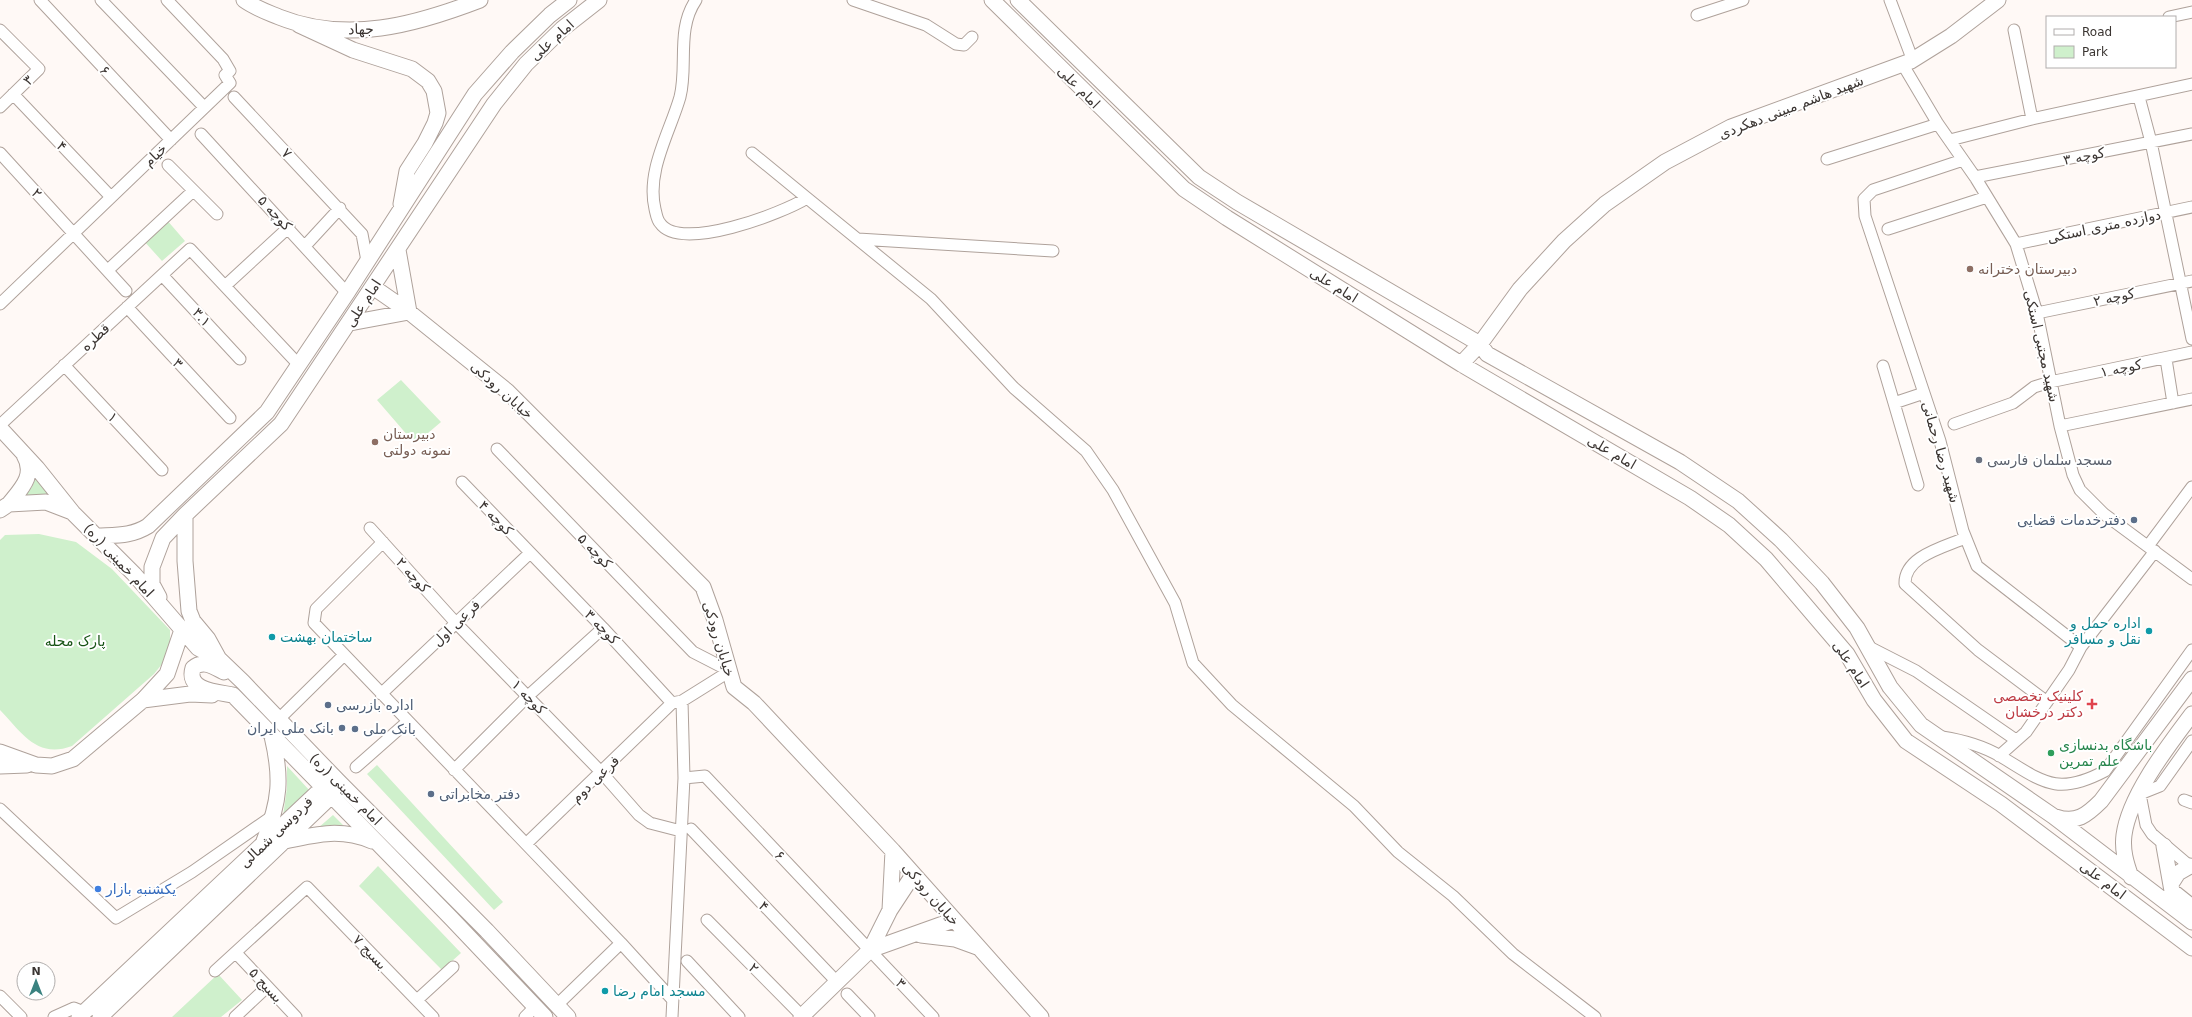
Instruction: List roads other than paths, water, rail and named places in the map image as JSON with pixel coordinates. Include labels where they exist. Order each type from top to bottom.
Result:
[{"type":"main road","name":"جهاد","points":[[244,0],[252,6],[299,25],[325,29],[354,30],[399,27],[424,20],[480,0]]},
{"type":"main road","name":"امام علی","points":[[98,536],[128,535],[138,532],[148,526],[267,412],[368,261],[475,94],[512,52],[550,15],[569,0]]},
{"type":"main road","name":"امام علی","points":[[164,609],[152,584],[152,567],[164,538],[184,515],[281,424],[350,323],[494,104],[526,64],[562,29],[599,0]]},
{"type":"main road","name":"امام علی","points":[[992,0],[1147,154],[1188,192],[1461,364],[1690,498],[1729,525],[1766,559],[1847,654],[1874,700],[1906,740],[2001,804],[2192,948]]},
{"type":"main road","name":"امام علی","points":[[1018,0],[1199,177],[1237,202],[1480,344],[1487,354],[1680,462],[1738,501],[1781,540],[1822,583],[1857,628],[1890,687],[1921,725],[2053,816],[2131,877],[2192,922]]},
{"type":"main road","name":"شهید هاشم مبینی دهکردی","points":[[1461,364],[1480,344],[1520,289],[1564,241],[1605,204],[1665,162],[1731,127],[1785,106],[1908,63],[1951,36],[1998,0]]},
{"type":"main road","points":[[299,25],[353,50],[412,69],[428,81],[434,91],[438,113],[435,123],[407,172],[400,211]]},
{"type":"main road","points":[[1188,192],[1199,177]]},
{"type":"main road","points":[[350,323],[409,312],[398,250]]},
{"type":"main road","name":"خیابان رودکی","points":[[373,287],[409,312],[507,391],[703,587],[715,620],[734,687],[754,703],[893,851],[1041,1017]]},
{"type":"main road","points":[[0,428],[14,441],[73,513]]},
{"type":"main road","points":[[4,507],[24,485],[29,475],[27,461],[14,441]]},
{"type":"main road","points":[[4,507],[46,502],[73,513]]},
{"type":"main road","name":"امام خمینی (ره)","points":[[73,513],[98,536],[198,648],[219,659],[280,718],[301,743],[377,843],[451,918],[535,1014]]},
{"type":"main road","points":[[184,515],[185,561],[189,610],[193,621],[208,639],[219,659]]},
{"type":"main road","points":[[148,526],[150,538],[157,541],[164,538]]},
{"type":"main road","points":[[0,766],[52,766],[73,759],[143,700],[167,674],[182,630]]},
{"type":"main road","points":[[233,695],[202,688],[195,684],[192,678],[193,668],[198,664],[204,663],[243,682]]},
{"type":"main road","points":[[2053,816],[2067,821],[2079,818],[2091,811],[2101,801],[2192,679]]},
{"type":"main road","points":[[143,700],[190,694],[233,695]]},
{"type":"main road","name":"امام خمینی (ره)","points":[[233,695],[287,752],[333,786],[487,931],[568,1017]]},
{"type":"main road","points":[[2131,877],[2124,858],[2124,836],[2128,817],[2160,759],[2188,719],[2169,710]]},
{"type":"main road","points":[[1906,740],[1921,725]]},
{"type":"main road","points":[[261,846],[274,815],[279,787],[277,757],[271,735]]},
{"type":"main road","points":[[287,752],[298,757],[305,757],[305,750],[301,743]]},
{"type":"main road","points":[[0,752],[36,765]]},
{"type":"main road","name":"فردوسی شمالی","points":[[100,1017],[325,802],[333,786]]},
{"type":"main road","name":"فردوسی شمالی","points":[[82,1015],[317,793],[333,786]]},
{"type":"main road","points":[[284,841],[313,835],[345,833],[377,843]]},
{"type":"main road","points":[[2164,846],[2172,888],[2192,907]]},
{"type":"main road","points":[[890,910],[893,851]]},
{"type":"main road","points":[[2172,888],[2178,873],[2191,865]]},
{"type":"main road","points":[[801,1016],[870,950],[890,910],[913,875]]},
{"type":"main road","points":[[870,950],[954,920]]},
{"type":"main road","points":[[914,935],[939,936],[978,947]]},
{"type":"street","name":"۶","points":[[40,0],[171,140]]},
{"type":"street","points":[[101,0],[204,107]]},
{"type":"street","name":"خیام","points":[[0,304],[230,82],[225,75],[230,71],[223,59],[167,0]]},
{"type":"street","points":[[696,0],[688,18],[684,36],[680,96],[656,172],[654,208],[660,224],[670,231],[687,235],[722,230],[751,223],[798,204],[807,198]]},
{"type":"street","points":[[853,0],[926,25],[956,44],[964,45],[972,37]]},
{"type":"street","points":[[1697,15],[1743,0]]},
{"type":"street","name":"شهید مجتبی استکی","points":[[1890,0],[1908,63],[1938,124],[1975,177],[2016,244],[2037,313],[2060,426],[2073,475],[2080,490],[2104,514],[2192,579]]},
{"type":"street","points":[[2174,16],[2188,13]]},
{"type":"street","name":"۳","points":[[0,30],[39,69],[0,107]]},
{"type":"street","points":[[2014,30],[2032,119]]},
{"type":"street","points":[[1950,140],[2032,119],[2139,97],[2192,84]]},
{"type":"street","name":"۴","points":[[13,94],[111,197]]},
{"type":"street","name":"۷","points":[[234,97],[340,208],[362,234],[368,261]]},
{"type":"street","points":[[2139,97],[2151,142],[2192,339]]},
{"type":"street","points":[[1826,159],[1938,124]]},
{"type":"street","name":"کوچه ۵","points":[[201,134],[347,292]]},
{"type":"street","name":"کوچه ۳","points":[[1975,177],[2192,134]]},
{"type":"street","name":"۲","points":[[0,153],[74,232]]},
{"type":"street","points":[[752,153],[931,299],[1014,388],[1086,451],[1113,490],[1175,603],[1193,664],[1232,705],[1354,806],[1398,852],[1453,896],[1513,954],[1595,1017]]},
{"type":"street","name":"شهید رضا رحمانی","points":[[1963,160],[1873,190],[1864,200],[1865,216],[1940,441],[1965,538],[1977,566],[2081,647]]},
{"type":"street","points":[[168,165],[217,214]]},
{"type":"street","points":[[108,270],[193,191]]},
{"type":"street","points":[[1888,230],[1987,197]]},
{"type":"street","name":"دوازده متری استکی","points":[[2016,244],[2192,207]]},
{"type":"street","points":[[305,246],[340,208]]},
{"type":"street","points":[[289,228],[225,286],[299,365]]},
{"type":"street","points":[[74,232],[126,291]]},
{"type":"street","points":[[858,239],[1053,251]]},
{"type":"street","name":"قطره","points":[[0,425],[190,249],[225,286]]},
{"type":"street","name":"۳.۱","points":[[162,275],[240,360]]},
{"type":"street","name":"کوچه ۲","points":[[2037,313],[2192,281]]},
{"type":"street","name":"۳","points":[[127,307],[230,418]]},
{"type":"street","name":"کوچه ۱","points":[[1954,424],[2013,403],[2034,387],[2050,382],[2166,359],[2192,352]]},
{"type":"street","points":[[2166,359],[2173,403]]},
{"type":"street","name":"۱","points":[[64,365],[162,470]]},
{"type":"street","points":[[1883,366],[1918,485]]},
{"type":"street","points":[[1894,403],[1924,393]]},
{"type":"street","points":[[2060,426],[2192,399]]},
{"type":"street","name":"کوچه ۵","points":[[497,449],[693,652],[730,671]]},
{"type":"street","name":"کوچه ۴","points":[[462,482],[530,553]]},
{"type":"street","points":[[1999,756],[2026,732],[2069,670],[2081,647],[2192,487]]},
{"type":"street","name":"کوچه ۲","points":[[370,528],[456,623]]},
{"type":"street","points":[[1965,538],[1912,563],[1904,576],[1905,584],[1978,650],[2047,702]]},
{"type":"street","points":[[383,542],[316,609],[314,623],[407,722],[621,943],[672,999]]},
{"type":"street","name":"کوچه ۳","points":[[530,553],[677,702]]},
{"type":"street","name":"فرعی اول","points":[[381,694],[530,553]]},
{"type":"street","name":"کوچه ۱","points":[[456,623],[602,773]]},
{"type":"street","points":[[454,770],[528,696],[603,628]]},
{"type":"street","points":[[1869,648],[1916,671],[2016,740]]},
{"type":"street","points":[[1938,736],[1976,746],[1999,756],[2037,779],[2057,784],[2073,784],[2090,779],[2105,771],[2192,650]]},
{"type":"street","points":[[280,718],[344,655]]},
{"type":"street","name":"فرعی دوم","points":[[526,844],[602,773],[663,713],[677,702],[730,671]]},
{"type":"street","points":[[672,1017],[672,999],[686,830],[684,778],[677,702]]},
{"type":"street","points":[[356,767],[407,722]]},
{"type":"street","points":[[2191,865],[2164,846],[2152,834],[2146,825],[2140,794],[2160,786],[2192,741]]},
{"type":"street","points":[[602,773],[639,815],[650,823],[686,830]]},
{"type":"street","name":"۶","points":[[684,778],[705,776],[870,950]]},
{"type":"street","points":[[0,809],[116,918],[192,872],[274,815]]},
{"type":"street","name":"۴","points":[[686,830],[837,982]]},
{"type":"street","name":"بسیج ۷","points":[[236,953],[307,887],[433,1017]]},
{"type":"street","name":"۲","points":[[707,920],[801,1016]]},
{"type":"street","points":[[557,1005],[621,943]]},
{"type":"street","name":"۳","points":[[870,950],[933,1017]]},
{"type":"street","points":[[215,971],[236,953]]},
{"type":"street","name":"بسیج ۵","points":[[236,953],[296,1017]]},
{"type":"street","points":[[686,961],[739,1017]]},
{"type":"street","points":[[417,1000],[453,967]]},
{"type":"street","points":[[235,1017],[267,987]]},
{"type":"street","points":[[847,994],[869,1017]]},
{"type":"street","points":[[0,996],[21,1017]]},
{"type":"street","points":[[54,1017],[74,1008],[82,1015]]},
{"type":"place","name":"دبیرستان دخترانه","points":[[1970,269]]},
{"type":"place","name":"دبیرستان نمونه دولتی","points":[[375,442]]},
{"type":"place","name":"مسجد سلمان فارسی","points":[[1979,460]]},
{"type":"place","name":"دفترخدمات قضایی","points":[[2134,520]]},
{"type":"place","name":"اداره حمل و نقل و مسافر","points":[[2149,631]]},
{"type":"place","name":"ساختمان بهشت","points":[[272,637]]},
{"type":"place","name":"کلینیک تخصصی دکتر درخشان","points":[[2092,704]]},
{"type":"place","name":"اداره بازرسی","points":[[328,705]]},
{"type":"place","name":"بانک ملی ایران","points":[[342,728]]},
{"type":"place","name":"بانک ملی","points":[[355,729]]},
{"type":"place","name":"باشگاه بدنسازی علم تمرین","points":[[2051,753]]},
{"type":"place","name":"دفتر مخابراتی","points":[[431,794]]},
{"type":"place","name":"یکشنبه بازار","points":[[98,889]]},
{"type":"place","name":"مسجد امام رضا","points":[[605,991]]},
{"type":"park label","name":"پارک محله","points":[[75,641]]}]
